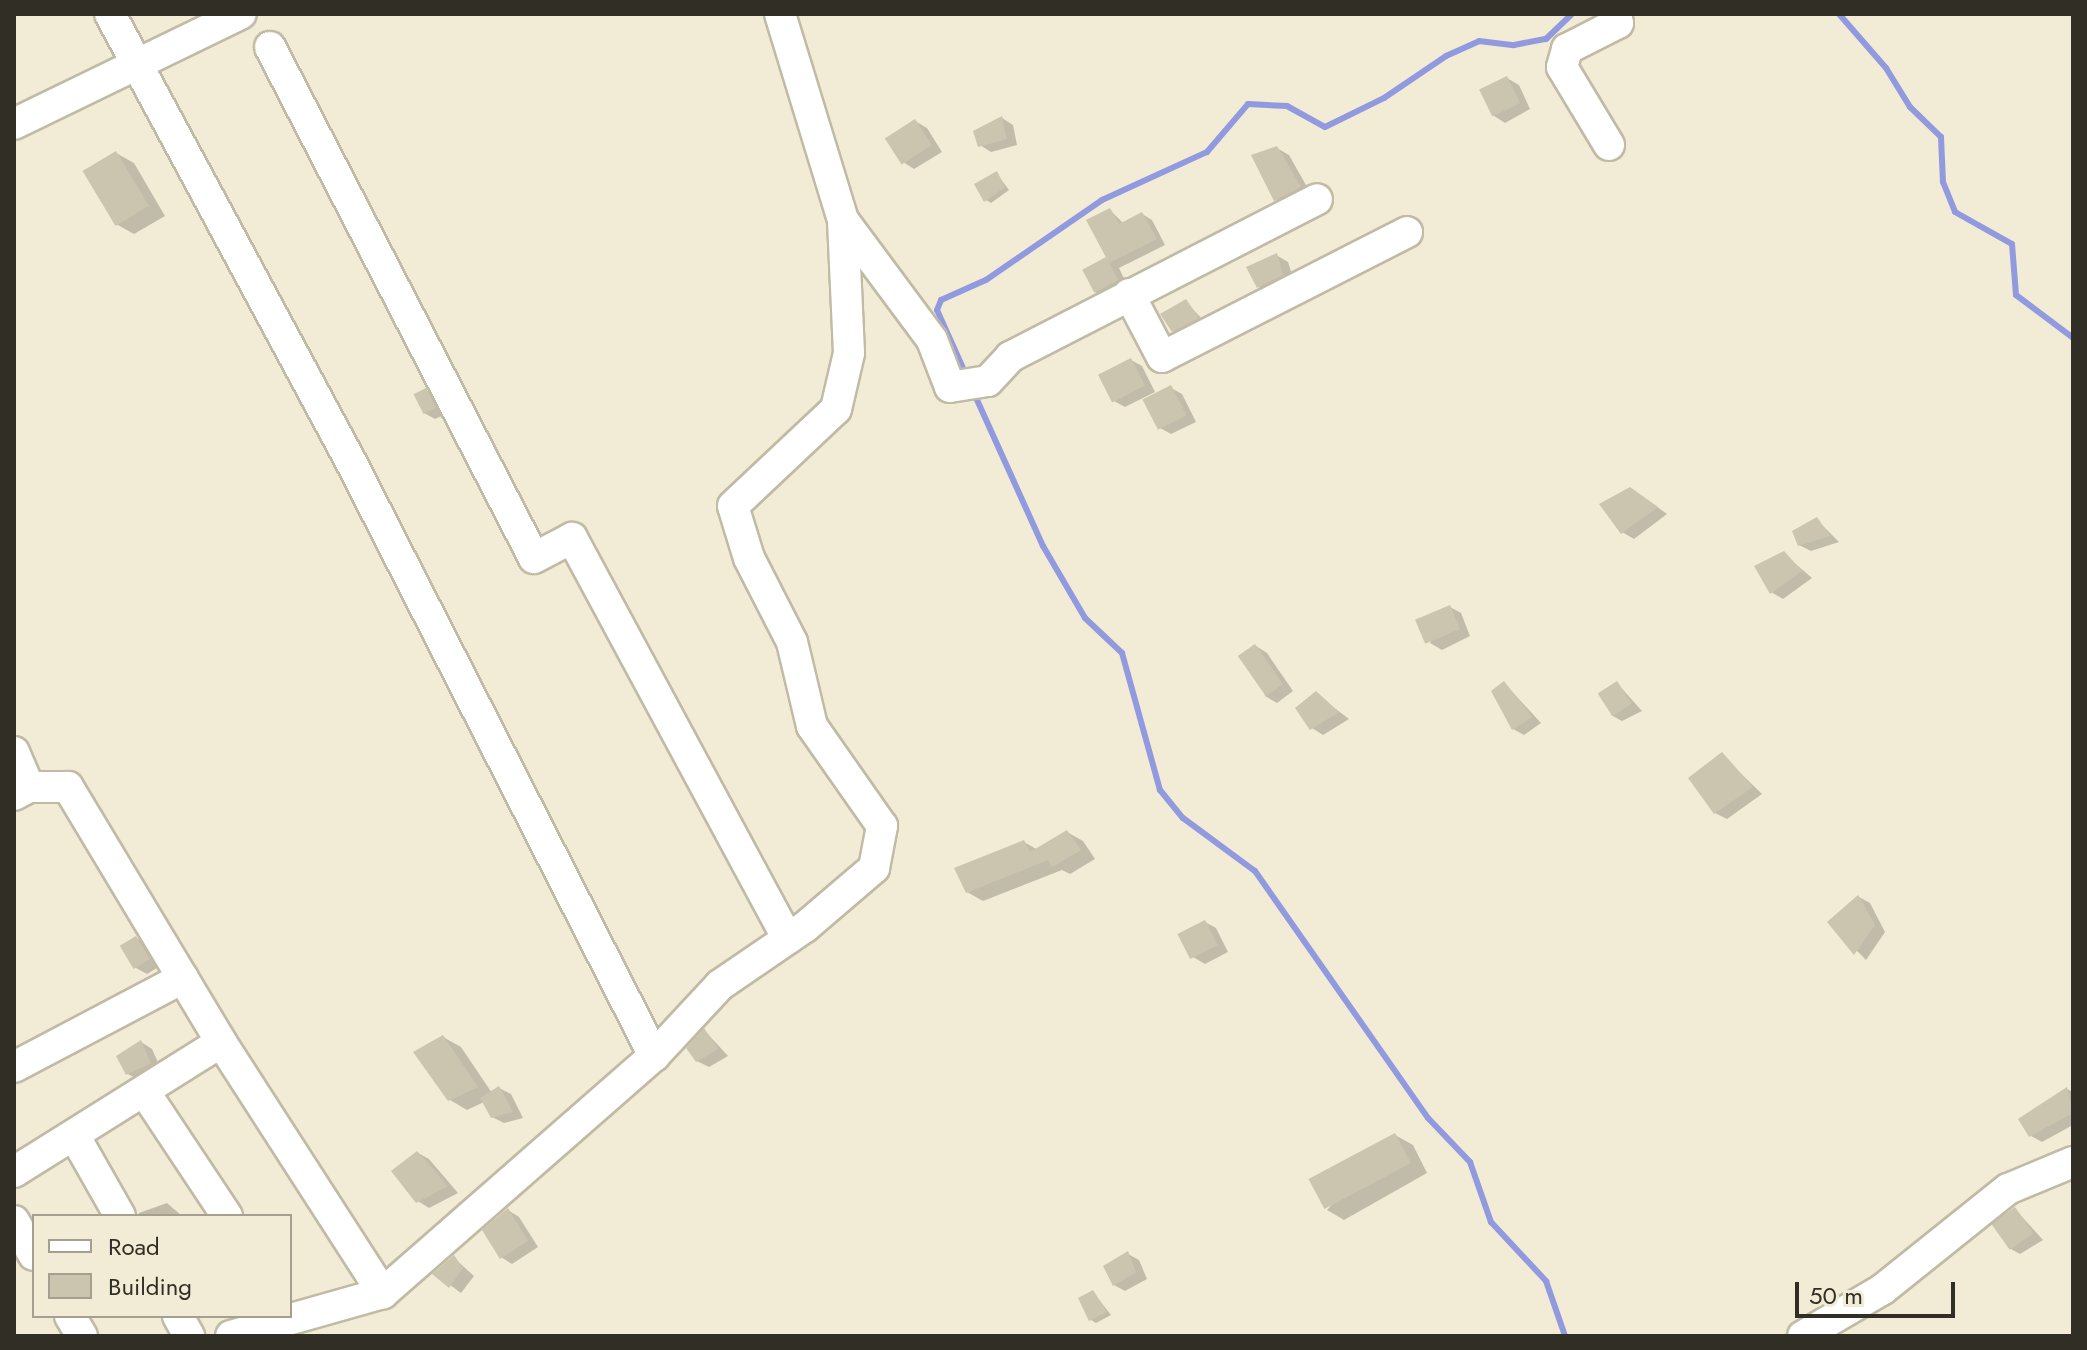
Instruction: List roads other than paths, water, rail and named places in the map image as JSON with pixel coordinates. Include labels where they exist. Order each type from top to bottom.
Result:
[{"type":"street","points":[[110,14],[351,462],[654,1056]]},
{"type":"street","points":[[14,124],[241,14]]},
{"type":"street","points":[[231,1336],[298,1322],[383,1293],[654,1056],[720,985],[788,939],[874,868],[882,826],[812,726],[792,642],[749,558],[733,506],[836,409],[849,353],[843,220],[780,14]]},
{"type":"street","points":[[1609,145],[1562,67],[1567,49],[1618,23],[1616,14]]},
{"type":"street","points":[[270,47],[534,558],[572,538],[788,939]]},
{"type":"street","points":[[843,220],[932,340],[950,387],[988,381],[1010,357],[1317,199]]},
{"type":"street","points":[[1129,294],[1162,357],[1407,232]]},
{"type":"street","points":[[14,752],[21,791],[68,787],[221,1042],[383,1293]]},
{"type":"street","points":[[14,1067],[183,978]]},
{"type":"street","points":[[14,1172],[221,1042]]},
{"type":"street","points":[[144,1091],[226,1214]]},
{"type":"street","points":[[74,1135],[119,1214]]},
{"type":"street","points":[[1803,1336],[1883,1289],[2008,1189],[2073,1162]]},
{"type":"street","points":[[71,1318],[82,1336]]},
{"type":"street","points":[[179,1318],[189,1336]]},
{"type":"waterway","points":[[967,377],[937,310],[941,300],[986,280],[1102,200],[1207,152],[1248,104],[1287,106],[1325,127],[1384,98],[1446,56],[1479,41],[1514,45],[1546,39],[1572,14]]},
{"type":"waterway","points":[[1839,14],[1886,68],[1910,107],[1941,137],[1943,182],[1955,212],[2012,244],[2016,295],[2073,338]]},
{"type":"waterway","points":[[973,391],[1043,546],[1085,618],[1122,653],[1160,790],[1183,818],[1255,871],[1428,1118],[1470,1162],[1491,1222],[1546,1281],[1565,1336]]}]
